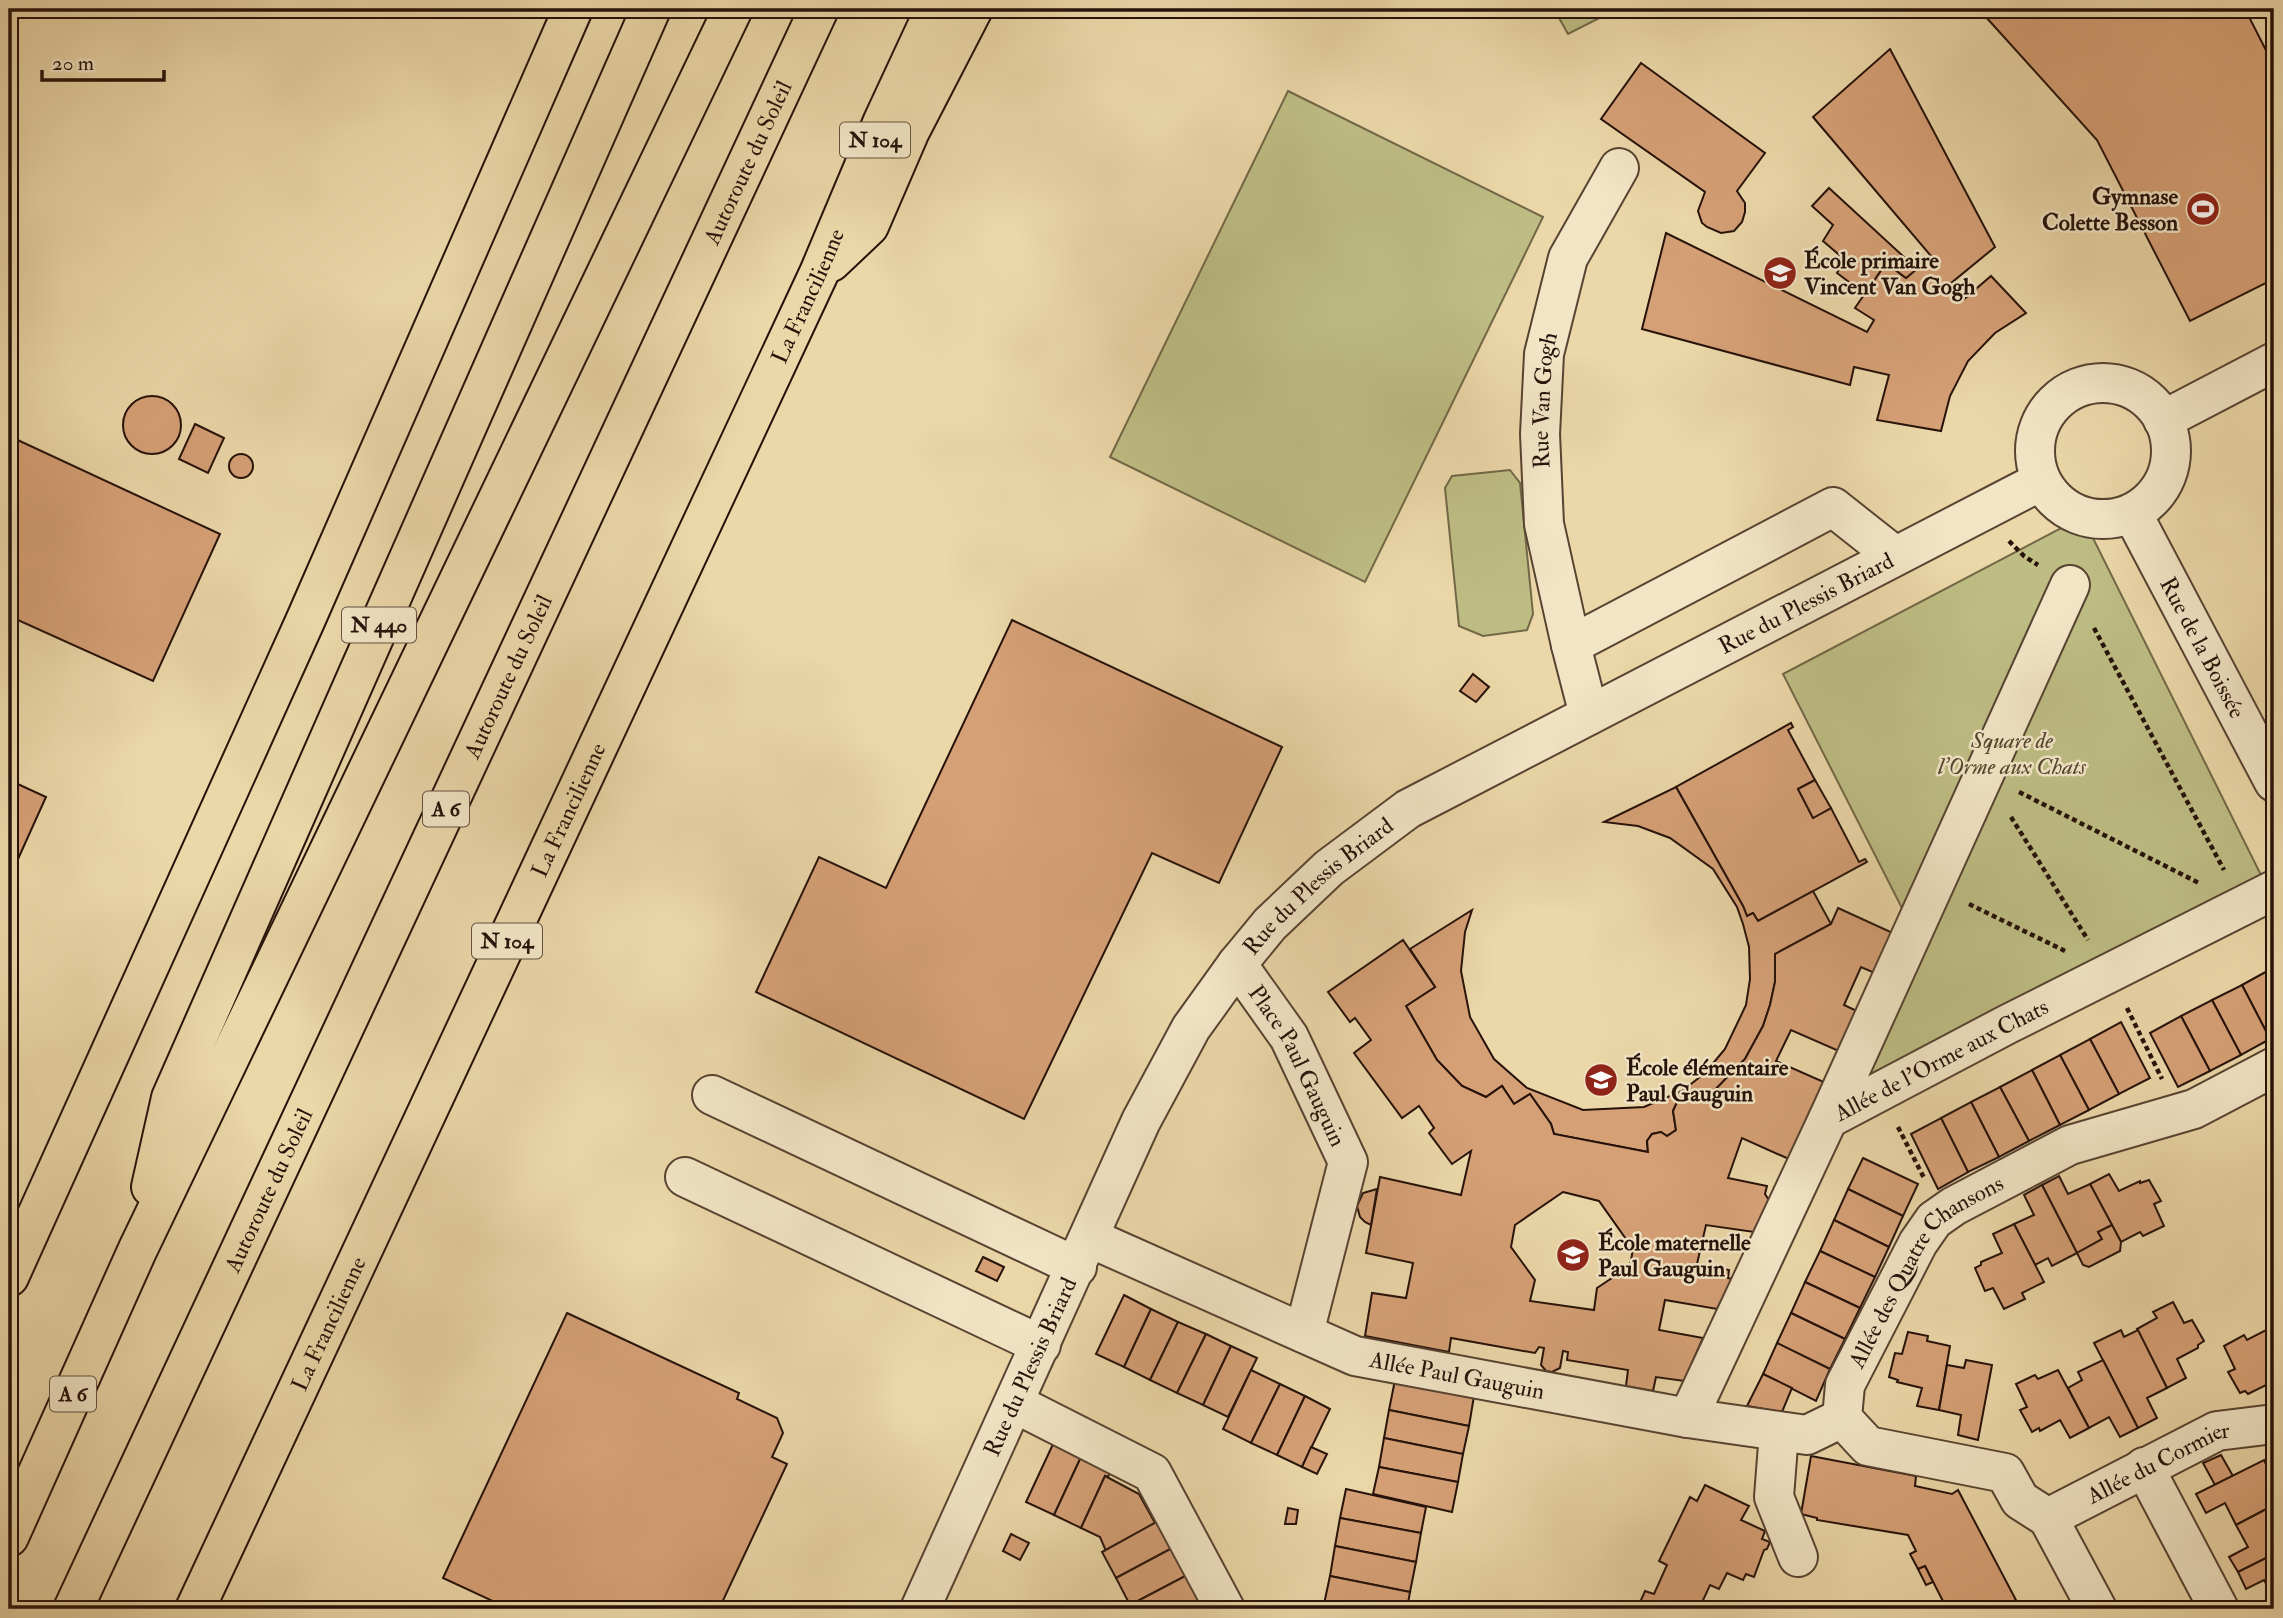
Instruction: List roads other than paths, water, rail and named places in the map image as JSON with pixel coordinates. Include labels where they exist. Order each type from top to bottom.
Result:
[{"type":"highway","points":[[9,1277],[306,619],[573,9]]},
{"type":"highway","name":"N 440","points":[[138,1251],[171,1098],[651,9]]},
{"type":"highway","name":"A 6","points":[[9,1538],[138,1251],[733,9]]},
{"type":"highway","name":"Autoroute du Soleil","points":[[73,1609],[819,9]]},
{"type":"highway","name":"La Francilienne","points":[[195,1609],[819,273],[883,121],[935,9]]},
{"type":"highway","points":[[819,273],[869,226],[910,131],[973,9]]},
{"type":"street","name":"Rue Van Gogh","points":[[1589,715],[1544,524],[1540,434],[1544,354],[1568,258],[1619,168]]},
{"type":"street","points":[[2164,420],[2274,362]]},
{"type":"street","points":[[2106,383],[2129,388],[2149,401],[2164,420],[2170,441],[2170,463],[2163,483],[2150,501],[2132,513],[2107,519],[2081,516],[2064,508],[2051,496],[2041,481],[2035,459],[2036,435],[2045,414],[2062,396],[2083,386],[2106,383]]},
{"type":"street","name":"Rue du Plessis Briard","points":[[920,1609],[1142,1121],[1192,1028],[1237,964],[1270,924],[1329,868],[1408,809],[2041,481]]},
{"type":"street","points":[[1571,645],[1833,506],[1895,556]]},
{"type":"street","name":"Rue de la Boissée","points":[[2132,513],[2274,782]]},
{"type":"street","points":[[1828,1119],[2070,585]]},
{"type":"street","name":"Allée de l'Orme aux Chats","points":[[1688,1418],[1828,1119],[2259,897]]},
{"type":"street","name":"Place Paul Gauguin","points":[[1237,964],[1289,1037],[1348,1162],[1304,1333]]},
{"type":"street","name":"Allée des Quatre Chansons","points":[[1842,1418],[1845,1385],[1918,1243],[1934,1220],[1954,1206],[2070,1145],[2193,1109],[2274,1067]]},
{"type":"street","name":"Allée Paul Gauguin","points":[[712,1095],[1083,1252],[1304,1333],[1355,1356],[1688,1418],[1779,1432],[1807,1435],[1842,1418]]},
{"type":"street","points":[[685,1177],[1041,1345]]},
{"type":"street","points":[[1014,1403],[1152,1473],[1225,1609]]},
{"type":"street","points":[[1842,1418],[1868,1446],[2005,1473],[2020,1500],[2048,1518],[2097,1609]]},
{"type":"street","name":"Allée du Cormier","points":[[2048,1518],[2144,1466],[2217,1431],[2274,1424]]},
{"type":"street","points":[[1779,1432],[1774,1497],[1798,1557]]},
{"type":"street","points":[[2144,1466],[2219,1609]]},
{"type":"place","name":"Gymnase Colette Besson","points":[[2203,209]]},
{"type":"place","name":"École primaire Vincent Van Gogh","points":[[1780,273]]},
{"type":"place","name":"École élémentaire Paul Gauguin","points":[[1601,1080]]},
{"type":"place","name":"École maternelle Paul Gauguin","points":[[1573,1255]]},
{"type":"park label","name":"Square de l'Orme aux Chats","points":[[2012,753]]}]
